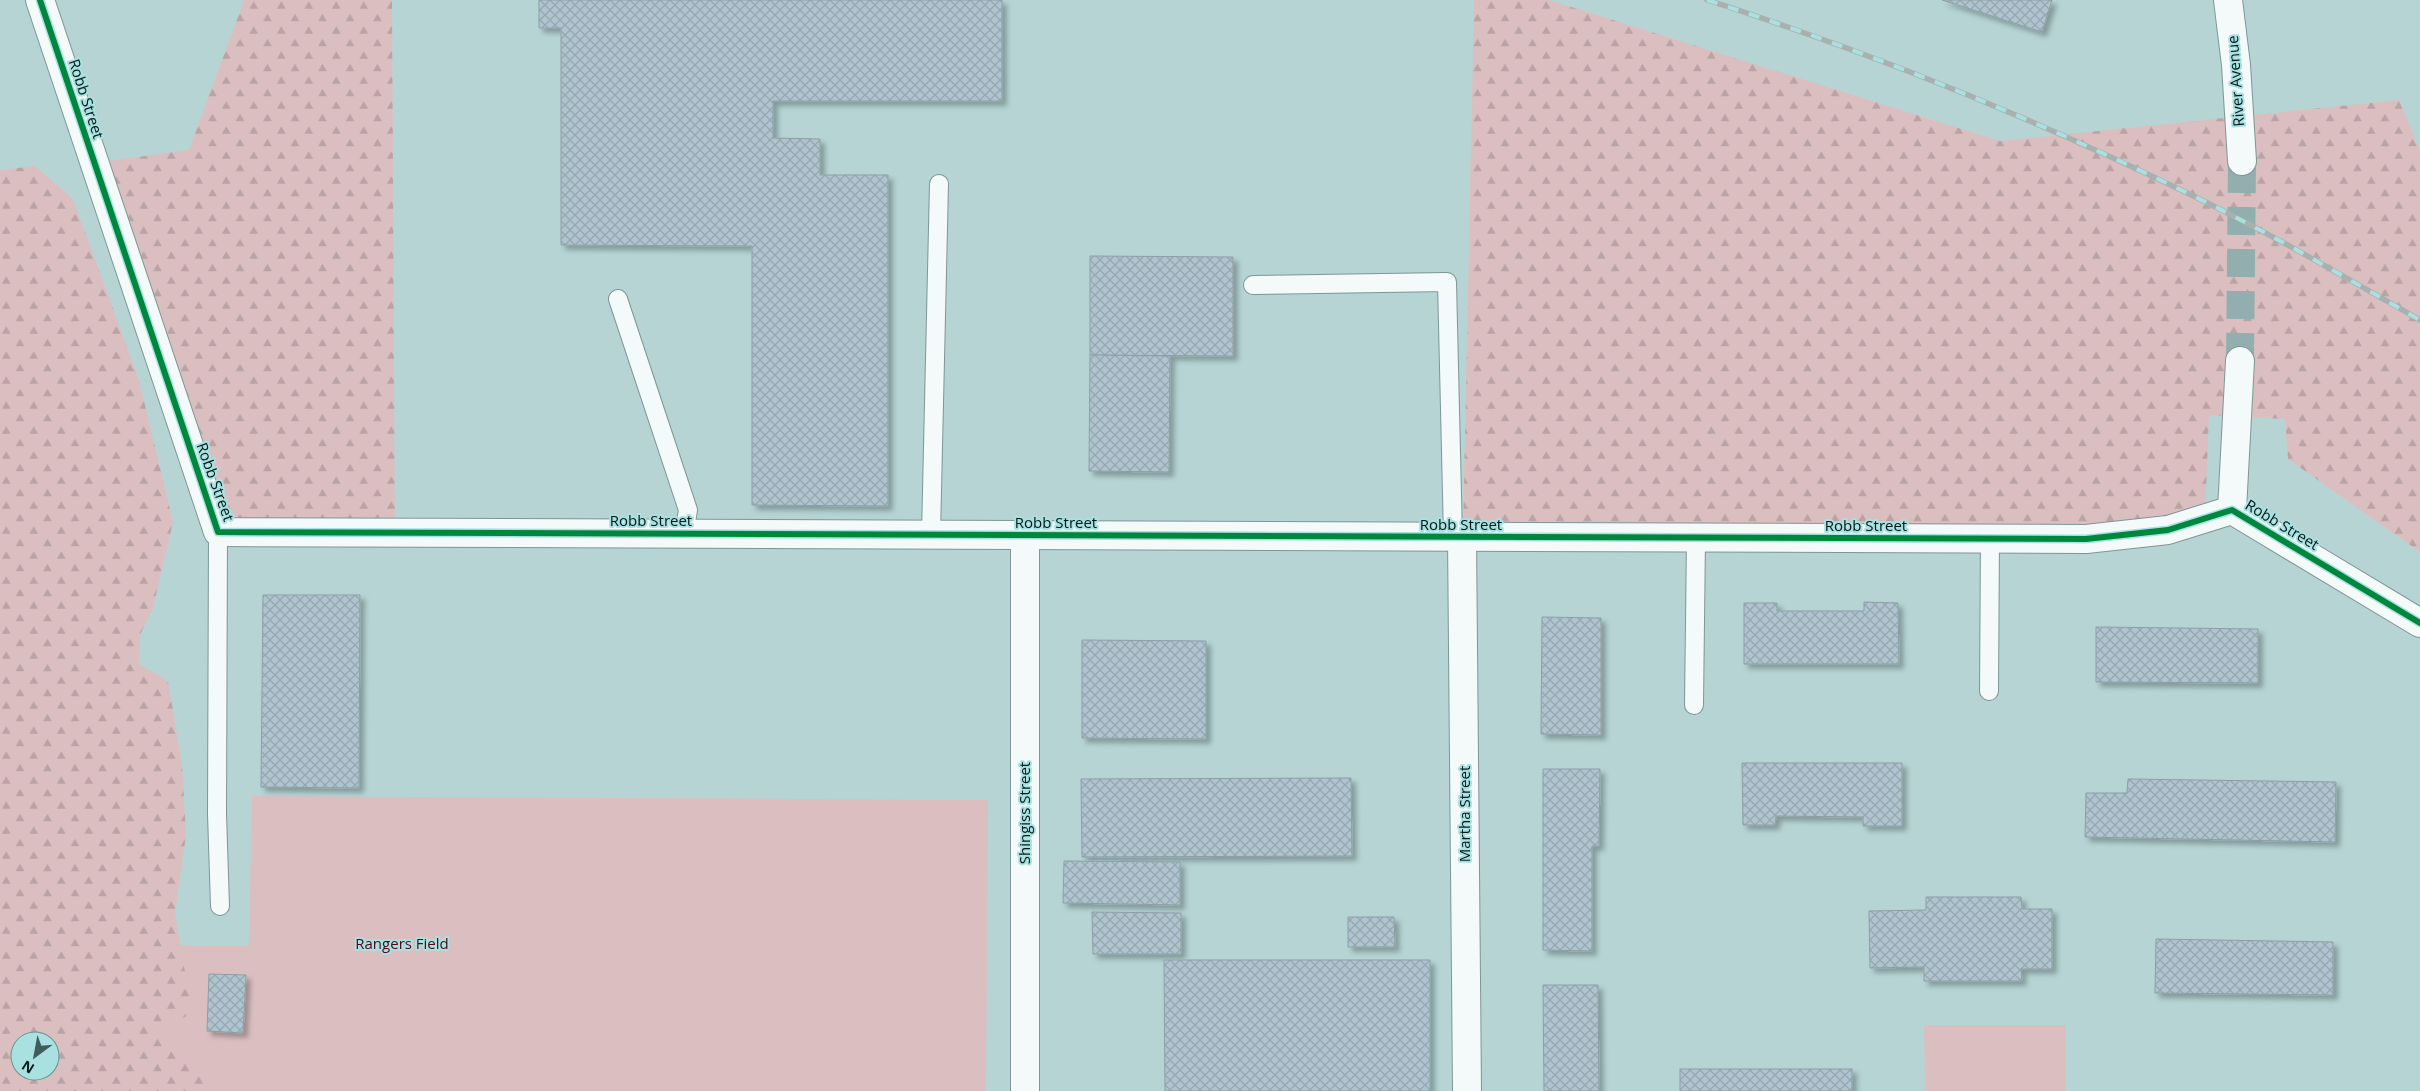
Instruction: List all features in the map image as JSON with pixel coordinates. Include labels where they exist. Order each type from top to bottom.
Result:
[{"type":"street","name":"Robb Street","points":[[40,0],[218,532],[2086,539],[2159,531],[2232,510],[2420,623]]},
{"type":"street","name":"River Avenue","points":[[2228,0],[2236,65],[2242,161]]},
{"type":"street","points":[[2232,510],[2240,361]]},
{"type":"street","name":"Shingiss Street","points":[[1025,536],[1025,1091]]},
{"type":"street","name":"Martha Street","points":[[1458,537],[1467,1091]]},
{"type":"lane","points":[[932,535],[939,184]]},
{"type":"lane","points":[[1252,285],[1447,282],[1458,537]]},
{"type":"lane","points":[[618,299],[688,510],[684,534]]},
{"type":"lane","points":[[218,532],[216,814],[220,906]]},
{"type":"lane","points":[[1694,705],[1696,538]]},
{"type":"lane","points":[[1989,691],[1990,539]]},
{"type":"green space","points":[[244,0],[392,0],[395,529],[222,527],[100,162],[189,150]]},
{"type":"green space","points":[[1474,0],[1549,0],[2000,141],[2399,100],[2420,151],[2420,552],[2288,459],[2285,419],[2209,415],[2205,517],[2168,529],[1463,534]]},
{"type":"green space","points":[[35,166],[73,199],[139,380],[173,522],[153,608],[140,635],[139,664],[168,681],[182,764],[186,835],[175,913],[192,1013],[170,1025],[163,1044],[201,1072],[210,1091],[0,1091],[0,170]]},
{"type":"green space","name":"Rangers Field","points":[[252,796],[988,800],[986,1091],[84,1091],[83,944],[249,946]]},
{"type":"green space","points":[[1924,1025],[2066,1025],[2066,1091],[1925,1091]]},
{"type":"building","points":[[539,0],[1002,0],[1002,101],[773,101],[773,138],[820,139],[820,175],[888,175],[888,506],[752,505],[752,246],[561,245],[561,28],[539,28]]},
{"type":"building","points":[[1942,0],[2052,0],[2042,32]]},
{"type":"building","points":[[1090,256],[1233,257],[1233,356],[1090,355]]},
{"type":"building","points":[[1090,355],[1170,356],[1169,472],[1089,471]]},
{"type":"building","points":[[263,595],[360,595],[359,788],[261,787]]},
{"type":"building","points":[[1864,602],[1898,603],[1899,664],[1744,664],[1744,603],[1777,603],[1777,611],[1864,611]]},
{"type":"building","points":[[1542,617],[1601,618],[1601,735],[1541,734]]},
{"type":"building","points":[[2096,627],[2258,629],[2258,683],[2096,682]]},
{"type":"building","points":[[1082,640],[1206,641],[1206,739],[1082,738]]},
{"type":"building","points":[[1742,763],[1902,763],[1902,826],[1863,826],[1863,817],[1776,816],[1775,825],[1743,825]]},
{"type":"building","points":[[1543,769],[1600,769],[1599,846],[1592,846],[1592,951],[1543,950]]},
{"type":"building","points":[[1351,778],[1352,856],[1082,857],[1081,779]]},
{"type":"building","points":[[2128,779],[2336,782],[2335,842],[2085,837],[2086,793],[2127,793]]},
{"type":"building","points":[[1064,861],[1180,862],[1180,905],[1063,903]]},
{"type":"building","points":[[1926,897],[2021,897],[2022,909],[2052,909],[2052,969],[2021,969],[2022,981],[1924,981],[1924,967],[1870,968],[1869,911],[1926,910]]},
{"type":"building","points":[[1092,912],[1181,913],[1181,954],[1093,954]]},
{"type":"building","points":[[1348,917],[1394,917],[1395,947],[1348,947]]},
{"type":"building","points":[[2156,939],[2333,942],[2333,995],[2155,993]]},
{"type":"building","points":[[1164,960],[1430,960],[1430,1091],[1165,1091]]},
{"type":"building","points":[[209,974],[246,975],[243,1033],[207,1031]]},
{"type":"building","points":[[1543,985],[1598,985],[1599,1091],[1544,1091]]},
{"type":"building","points":[[1680,1069],[1852,1069],[1852,1091],[1680,1091]]},
{"type":"tunnel","points":[[2240,361],[2242,161]]},
{"type":"railway","points":[[1707,0],[1888,63],[2065,136],[2242,220],[2420,320]]},
{"type":"cycle path","points":[[40,0],[218,532],[2086,539],[2168,530],[2232,510],[2420,623]]}]
